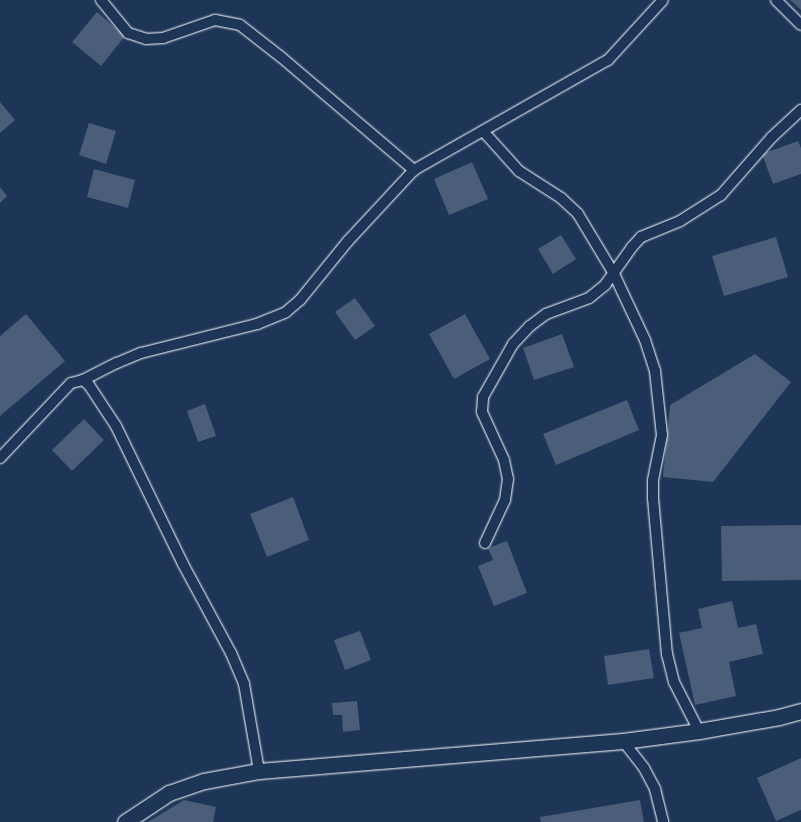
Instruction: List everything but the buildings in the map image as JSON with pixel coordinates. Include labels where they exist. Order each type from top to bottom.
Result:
[{"type":"main road","points":[[125,822],[169,793],[204,781],[259,771],[623,741],[699,731],[779,717],[801,711]]},
{"type":"street","points":[[101,0],[128,33],[146,39],[163,38],[215,20],[240,25],[281,57],[414,170]]},
{"type":"street","points":[[0,458],[65,389],[77,380],[83,380],[117,362],[141,353],[257,324],[286,312],[300,300],[348,241],[414,170],[608,60],[663,0]]},
{"type":"street","points":[[776,0],[801,24]]},
{"type":"street","points":[[485,543],[505,500],[508,480],[504,460],[482,412],[482,397],[491,378],[513,344],[530,326],[546,314],[589,298],[605,285],[641,237],[680,221],[722,195],[772,137],[801,110]]},
{"type":"street","points":[[483,131],[519,171],[560,198],[578,214],[614,274],[645,340],[655,371],[662,435],[652,498],[667,654],[674,682],[699,731]]},
{"type":"street","points":[[83,380],[90,385],[116,426],[183,564],[231,653],[244,684],[259,771]]},
{"type":"street","points":[[623,741],[644,768],[655,789],[664,822]]}]
